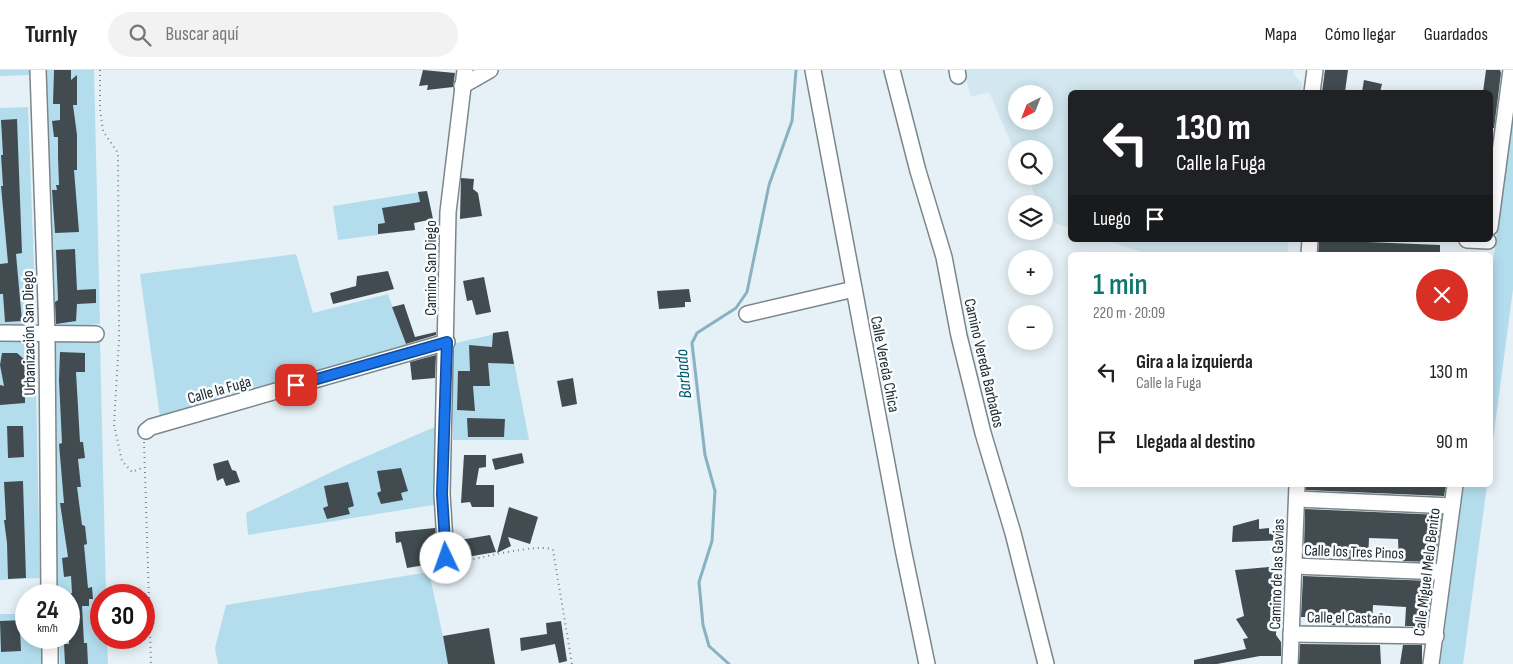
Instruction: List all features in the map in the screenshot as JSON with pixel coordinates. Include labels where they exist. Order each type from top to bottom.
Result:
[{"type":"street","name":"Urbanización San Diego","points":[[38,70],[47,334],[49,584]]},
{"type":"street","name":"Camino San Diego","points":[[446,558],[442,494],[447,342],[448,212],[465,70]]},
{"type":"street","points":[[462,86],[490,70]]},
{"type":"street","name":"Calle Vereda Chica","points":[[813,70],[903,549],[927,664]]},
{"type":"street","name":"Camino Vereda Barbados","points":[[892,70],[918,171],[944,257],[959,336],[983,434],[1014,533],[1046,664]]},
{"type":"street","points":[[1312,90],[1316,70]]},
{"type":"street","points":[[1493,171],[1496,126],[1511,70]]},
{"type":"street","points":[[747,314],[854,289]]},
{"type":"street","points":[[0,333],[96,334]]},
{"type":"street","name":"Calle la Fuga","points":[[146,430],[156,425],[447,342]]},
{"type":"street","name":"Calle Miguel Melo Benito","points":[[1431,664],[1455,487]]},
{"type":"street","points":[[1297,492],[1452,506]]},
{"type":"street","name":"Camino de las Gavias","points":[[1290,664],[1297,492]]},
{"type":"street","name":"Calle los Tres Pinos","points":[[1294,566],[1442,572]]},
{"type":"street","name":"Calle el Castaño","points":[[1292,634],[1436,636]]},
{"type":"street","points":[[50,649],[50,664]]},
{"type":"path","points":[[100,70],[100,109],[104,130],[118,153],[119,340],[115,434],[126,468],[132,472],[144,467]]},
{"type":"path","points":[[146,430],[144,467],[151,664]]},
{"type":"path","points":[[446,558],[452,563],[498,556],[528,548],[548,546],[553,550],[572,664]]},
{"type":"shaded area","points":[[0,70],[29,70],[29,75],[0,76]]},
{"type":"shaded area","points":[[45,70],[94,70],[100,324],[51,329]]},
{"type":"shaded area","points":[[964,70],[1293,70],[1294,75],[1302,83],[1301,90],[1068,90],[1068,227],[1053,222],[1053,195],[1035,195],[1031,185],[1053,185],[1053,140],[1010,140],[989,92],[971,97]]},
{"type":"shaded area","points":[[28,107],[36,319],[31,325],[0,325],[0,108]]},
{"type":"shaded area","points":[[1513,115],[1513,289],[1493,440],[1493,262]]},
{"type":"shaded area","points":[[427,191],[433,219],[414,223],[415,230],[338,240],[333,206]]},
{"type":"shaded area","points":[[1111,242],[1288,242],[1288,252],[1142,252]]},
{"type":"shaded area","points":[[296,254],[313,313],[388,294],[408,351],[161,424],[140,274]]},
{"type":"shaded area","points":[[508,331],[529,440],[453,440],[452,348],[456,343]]},
{"type":"shaded area","points":[[35,338],[40,578],[0,580],[0,340]]},
{"type":"shaded area","points":[[100,341],[106,584],[90,584],[90,649],[107,649],[108,664],[60,664],[59,649],[80,649],[80,584],[58,584],[52,346],[55,342]]},
{"type":"shaded area","points":[[437,426],[439,504],[248,535],[246,513],[344,466]]},
{"type":"shaded area","points":[[1464,487],[1487,487],[1463,664],[1440,664]]},
{"type":"shaded area","points":[[429,572],[449,664],[218,664],[215,648],[226,605]]},
{"type":"shaded area","points":[[0,614],[15,614],[15,649],[42,649],[42,664],[0,664]]},
{"type":"building","points":[[54,70],[71,70],[71,80],[77,75],[77,105],[73,105],[77,135],[77,170],[74,170],[79,232],[55,233],[52,190],[57,190],[56,185],[59,185],[58,137],[54,137],[52,121],[60,120],[60,104],[53,104]]},
{"type":"building","points":[[423,70],[455,73],[453,87],[427,90],[428,85],[419,86]]},
{"type":"building","points":[[1325,70],[1348,70],[1345,90],[1322,90]]},
{"type":"building","points":[[1486,70],[1500,70],[1494,128],[1493,90],[1483,90]]},
{"type":"building","points":[[1364,80],[1382,84],[1380,90],[1362,90]]},
{"type":"building","points":[[17,119],[22,253],[16,254],[22,321],[5,322],[3,294],[0,294],[0,264],[8,263],[1,186],[3,186],[1,155],[3,155],[1,120]]},
{"type":"building","points":[[461,178],[474,179],[473,189],[478,193],[482,216],[460,219]]},
{"type":"building","points":[[427,191],[433,219],[414,223],[415,230],[378,234],[378,224],[385,223],[382,208],[420,202],[418,192]]},
{"type":"building","points":[[1319,242],[1440,245],[1440,252],[1318,252]]},
{"type":"building","points":[[75,249],[77,290],[96,289],[96,303],[77,304],[76,321],[56,324],[55,302],[58,300],[56,250]]},
{"type":"building","points":[[388,271],[394,289],[333,304],[330,293],[356,286],[357,276]]},
{"type":"building","points":[[484,277],[491,312],[476,315],[472,300],[467,301],[463,281]]},
{"type":"building","points":[[689,289],[691,302],[685,302],[685,307],[659,309],[657,291]]},
{"type":"building","points":[[404,304],[415,337],[436,332],[436,335],[406,344],[392,307]]},
{"type":"building","points":[[508,331],[514,364],[488,363],[490,386],[473,386],[475,411],[457,410],[458,371],[470,371],[469,345],[492,347],[493,333]]},
{"type":"building","points":[[60,352],[85,353],[85,372],[76,372],[80,442],[83,442],[85,458],[78,459],[81,487],[77,487],[82,525],[85,526],[87,544],[84,545],[88,588],[90,588],[89,606],[82,606],[84,643],[87,643],[88,664],[65,664],[64,649],[80,649],[80,584],[71,584],[71,576],[64,577],[62,558],[68,557],[60,503],[64,503],[59,444],[62,443],[59,380]]},
{"type":"building","points":[[2,353],[17,353],[25,360],[25,403],[0,405],[0,385],[4,386],[0,365]]},
{"type":"building","points":[[436,355],[435,378],[412,380],[410,362]]},
{"type":"building","points":[[573,378],[577,404],[562,407],[557,381]]},
{"type":"building","points":[[467,418],[505,419],[504,437],[468,437]]},
{"type":"building","points":[[7,426],[23,426],[24,457],[8,458]]},
{"type":"building","points":[[522,453],[524,463],[495,470],[492,459]]},
{"type":"building","points":[[464,455],[486,455],[486,467],[479,468],[476,485],[494,485],[494,507],[472,507],[470,502],[461,503]]},
{"type":"building","points":[[228,460],[232,470],[236,471],[240,482],[226,486],[223,478],[217,481],[213,464]]},
{"type":"building","points":[[401,468],[408,491],[401,493],[403,500],[381,504],[377,493],[381,491],[377,471]]},
{"type":"building","points":[[23,481],[26,578],[8,579],[4,520],[6,520],[4,482]]},
{"type":"building","points":[[348,482],[354,506],[348,508],[350,514],[327,519],[323,508],[328,506],[324,486]]},
{"type":"building","points":[[1306,487],[1446,487],[1444,496],[1306,490]]},
{"type":"building","points":[[509,507],[538,517],[530,544],[508,537],[511,546],[497,553]]},
{"type":"building","points":[[1305,509],[1442,515],[1435,562],[1399,561],[1398,539],[1369,538],[1368,560],[1338,558],[1338,548],[1304,549]]},
{"type":"building","points":[[1259,519],[1259,529],[1269,528],[1269,534],[1284,530],[1283,540],[1232,542],[1233,526]]},
{"type":"building","points":[[435,528],[439,567],[426,569],[425,565],[407,568],[401,542],[396,543],[395,532]]},
{"type":"building","points":[[490,535],[496,552],[455,559],[454,541]]},
{"type":"building","points":[[1279,566],[1276,635],[1281,642],[1281,656],[1260,656],[1217,664],[1194,664],[1194,660],[1246,649],[1243,639],[1248,638],[1236,619],[1244,616],[1235,570]]},
{"type":"building","points":[[1303,576],[1432,581],[1427,626],[1405,626],[1406,607],[1373,605],[1372,626],[1326,625],[1326,617],[1301,617]]},
{"type":"building","points":[[15,620],[15,649],[21,649],[21,651],[1,652],[0,621]]},
{"type":"building","points":[[561,621],[567,661],[559,663],[555,644],[521,651],[520,638],[547,634],[546,623]]},
{"type":"building","points":[[489,628],[495,664],[448,664],[443,636]]},
{"type":"building","points":[[1300,644],[1380,645],[1381,664],[1299,664]]},
{"type":"building","points":[[1403,645],[1422,645],[1422,664],[1400,664]]},
{"type":"waterway","name":"Barbado","points":[[729,664],[709,646],[703,625],[699,582],[712,541],[715,491],[705,455],[692,343],[697,333],[736,308],[747,292],[769,185],[792,121],[796,70]]},
{"type":"route","points":[[296,385],[408,351],[447,342],[442,494],[446,558]]}]
